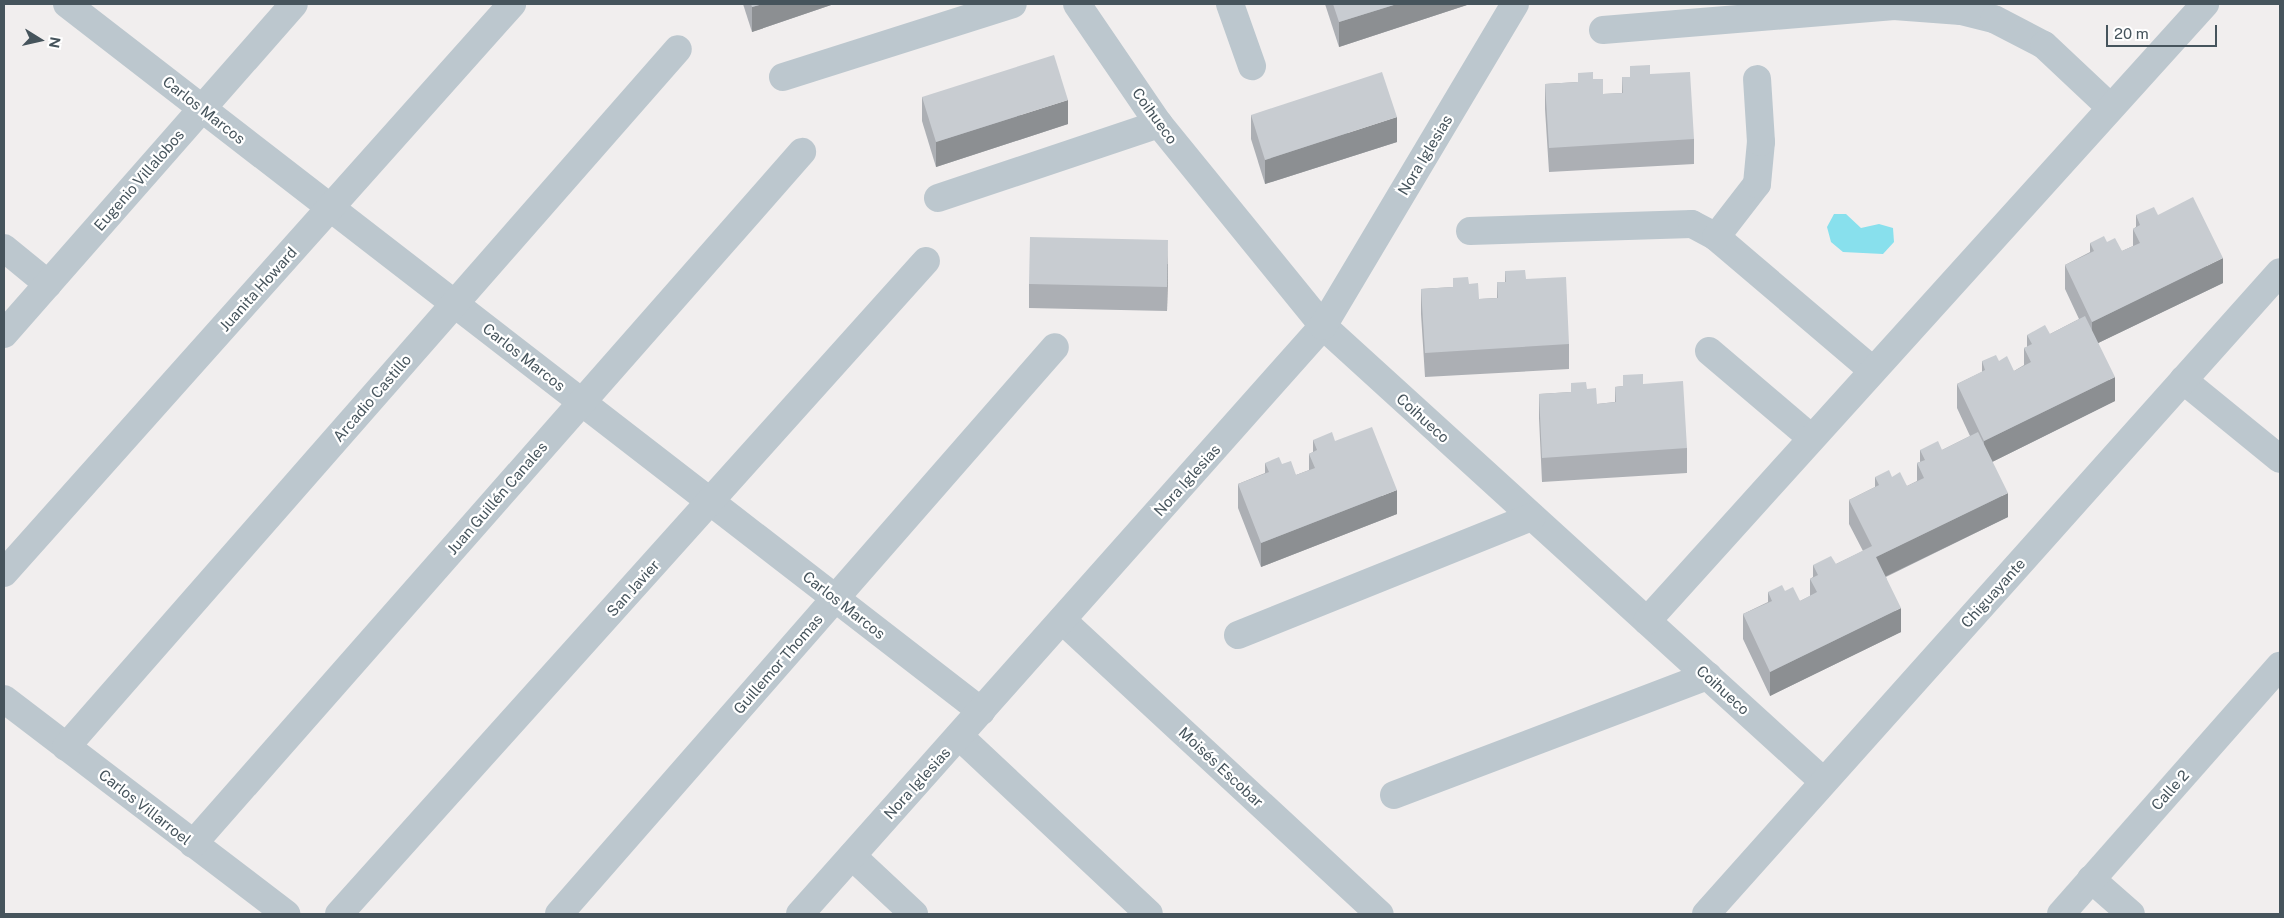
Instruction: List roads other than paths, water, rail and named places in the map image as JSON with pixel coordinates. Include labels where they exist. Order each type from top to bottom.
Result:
[{"type":"street","name":"Eugenio Villalobos","points":[[4,334],[294,4]]},
{"type":"street","name":"Juanita Howard","points":[[4,573],[512,4]]},
{"type":"street","points":[[783,77],[1013,4]]},
{"type":"street","name":"Coihueco","points":[[1077,4],[1159,124],[1323,326],[1824,782]]},
{"type":"street","points":[[1230,4],[1252,66]]},
{"type":"street","name":"Nora Iglesias","points":[[800,914],[1323,326],[1515,4]]},
{"type":"street","points":[[1647,621],[1870,369],[2204,4]]},
{"type":"street","points":[[1603,30],[1894,5],[1994,19],[2044,45],[2109,106]]},
{"type":"street","name":"Carlos Marcos","points":[[79,7],[202,108],[981,711]]},
{"type":"street","name":"Arcadio Castillo","points":[[66,747],[678,49]]},
{"type":"street","points":[[1716,237],[1757,184],[1761,142],[1757,80]]},
{"type":"street","points":[[938,198],[1159,124]]},
{"type":"street","name":"Juan Guillén Canales","points":[[193,844],[802,152]]},
{"type":"street","points":[[1470,231],[1692,224],[1716,237],[1870,369]]},
{"type":"street","points":[[4,248],[48,284]]},
{"type":"street","name":"San Javier","points":[[339,914],[926,260]]},
{"type":"street","name":"Chiguayante","points":[[1706,914],[2280,272]]},
{"type":"street","name":"Guillemor Thomas","points":[[559,914],[1055,347]]},
{"type":"street","points":[[1709,351],[1810,437]]},
{"type":"street","points":[[2183,380],[2280,459]]},
{"type":"street","points":[[1238,635],[1532,516]]},
{"type":"street","name":"Moisés Escobar","points":[[1062,620],[1380,914]]},
{"type":"street","name":"Calle 2","points":[[2061,914],[2280,666]]},
{"type":"street","points":[[1394,795],[1708,676]]},
{"type":"street","name":"Carlos Villarroel","points":[[4,699],[286,914]]},
{"type":"street","points":[[959,736],[1149,914]]},
{"type":"street","points":[[852,856],[914,914]]},
{"type":"street","points":[[2091,879],[2131,914]]},
{"type":"water","points":[[1834,214],[1846,214],[1861,228],[1879,224],[1893,228],[1894,242],[1883,254],[1843,252],[1831,242],[1827,227]]}]
